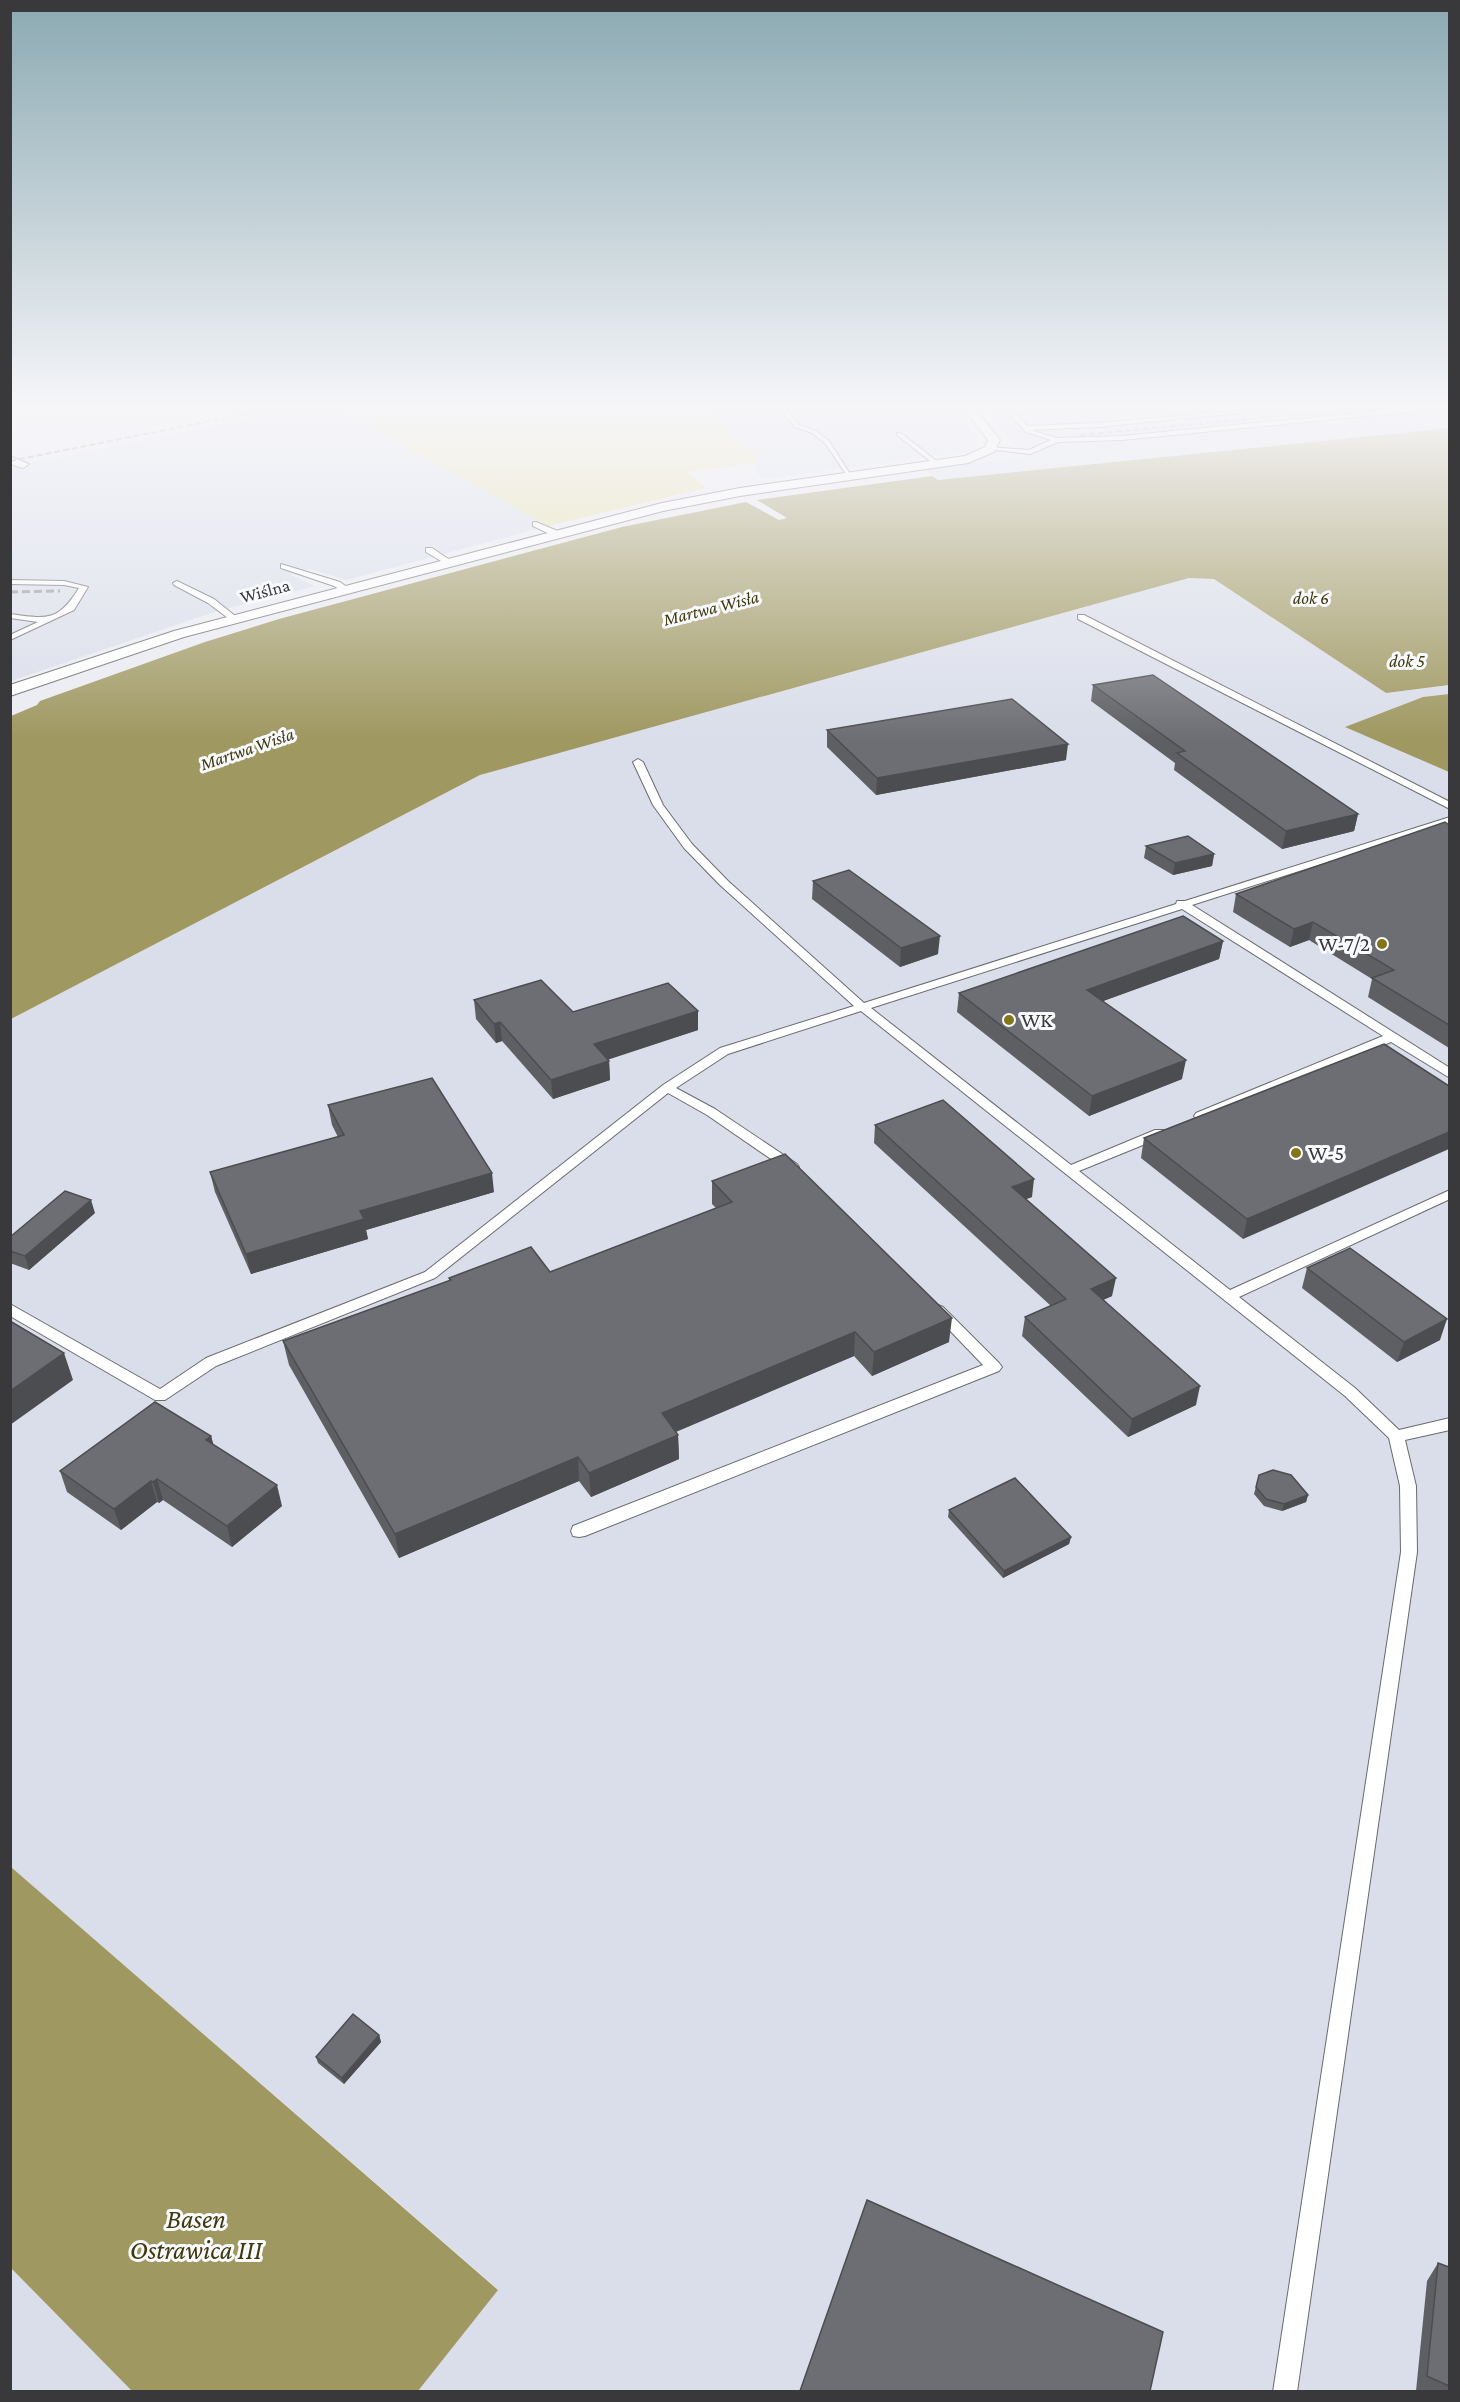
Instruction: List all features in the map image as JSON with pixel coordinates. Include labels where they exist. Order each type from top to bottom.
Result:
[{"type":"street","name":"Wiślna","points":[[10,691],[129,649],[235,619],[632,516]]},
{"type":"lane","points":[[536,524],[557,534]]},
{"type":"lane","points":[[429,550],[449,562]]},
{"type":"lane","points":[[284,566],[347,590]]},
{"type":"lane","points":[[10,582],[64,583],[84,587],[71,608],[10,638]]},
{"type":"lane","points":[[177,583],[211,601],[235,619]]},
{"type":"lane","points":[[10,616],[47,621]]},
{"type":"lane","points":[[1081,617],[1449,806]]},
{"type":"lane","points":[[638,762],[658,805],[688,846],[724,884],[861,1006],[1350,1392],[1396,1436],[1408,1486],[1409,1552],[1285,2391]]},
{"type":"lane","points":[[10,1309],[160,1396],[211,1362],[430,1275],[667,1088],[724,1051],[1181,903],[1449,820]]},
{"type":"lane","points":[[1181,903],[1449,1074]]},
{"type":"lane","points":[[1070,1170],[1392,1037]]},
{"type":"lane","points":[[667,1088],[711,1112],[804,1176]]},
{"type":"lane","points":[[1229,1296],[1449,1194]]},
{"type":"lane","points":[[579,1532],[994,1367],[928,1300]]},
{"type":"lane","points":[[1396,1436],[1449,1424]]},
{"type":"shaded area","points":[[10,516],[530,516],[548,526],[346,580],[310,569],[290,575],[315,586],[214,612],[11,681]]},
{"type":"shaded area","points":[[530,516],[589,516],[548,526]]},
{"type":"shaded area","points":[[1189,578],[1214,579],[1386,693],[1449,685],[1449,694],[1423,697],[1346,727],[1449,772],[1449,2391],[418,2391],[498,2289],[11,1867],[11,1019],[480,775]]},
{"type":"shaded area","points":[[11,2266],[135,2391],[11,2391]]},
{"type":"water","points":[[676,516],[772,516],[779,520],[787,518],[784,516],[1449,516],[1449,685],[1386,693],[1214,579],[1189,578],[480,775],[11,1019],[11,716],[37,705],[40,701],[205,642],[279,619],[622,527]]},
{"type":"water","points":[[1449,694],[1449,772],[1345,727],[1423,697]]},
{"type":"water","name":"Basen Ostrawica III","points":[[11,1867],[498,2290],[418,2391],[132,2391],[11,2268]]},
{"type":"building","points":[[1153,675],[1358,814],[1286,831],[1177,753],[1185,751],[1093,685]]},
{"type":"building","points":[[1012,699],[1068,744],[877,778],[827,730]]},
{"type":"building","name":"W-7/2","points":[[1445,822],[1449,825],[1449,1025],[1372,978],[1394,970],[1313,922],[1294,929],[1236,894]]},
{"type":"building","points":[[1188,836],[1214,854],[1175,863],[1146,846]]},
{"type":"building","points":[[849,870],[940,936],[901,948],[813,881]]},
{"type":"building","points":[[1183,916],[1223,941],[1087,990],[1186,1060],[1092,1096],[959,993]]},
{"type":"building","points":[[541,980],[573,1012],[668,983],[698,1011],[594,1044],[609,1061],[551,1080],[500,1022],[494,1024],[474,1000]]},
{"type":"building","name":"W-5","points":[[1384,1044],[1449,1086],[1449,1132],[1247,1219],[1144,1138]]},
{"type":"building","points":[[432,1078],[492,1173],[360,1211],[364,1219],[246,1254],[210,1172],[344,1135],[328,1105]]},
{"type":"building","points":[[943,1100],[1034,1179],[1012,1187],[1116,1278],[1091,1289],[1200,1386],[1132,1419],[1025,1317],[1066,1299],[875,1125]]},
{"type":"building","points":[[785,1154],[952,1318],[874,1352],[855,1332],[662,1413],[678,1435],[589,1473],[578,1457],[395,1534],[283,1341],[451,1280],[449,1278],[531,1247],[550,1272],[732,1202],[712,1181]]},
{"type":"building","points":[[65,1191],[91,1200],[25,1256],[10,1251],[10,1237]]},
{"type":"building","points":[[1350,1248],[1447,1319],[1404,1342],[1307,1268]]},
{"type":"building","points":[[10,1321],[64,1353],[10,1391]]},
{"type":"building","points":[[155,1402],[211,1436],[206,1440],[277,1485],[227,1526],[157,1479],[114,1509],[60,1471]]},
{"type":"building","points":[[1273,1470],[1291,1475],[1308,1495],[1284,1504],[1266,1499],[1256,1487],[1259,1475]]},
{"type":"building","points":[[1015,1478],[1071,1537],[1004,1571],[949,1510]]},
{"type":"building","points":[[353,2014],[379,2035],[342,2078],[316,2057]]},
{"type":"building","points":[[867,2200],[1163,2332],[1150,2391],[800,2391]]},
{"type":"building","points":[[1438,2263],[1449,2267],[1449,2386],[1427,2376]]},
{"type":"railway","points":[[10,592],[60,591]]},
{"type":"place","name":"W-7/2","points":[[1382,944]]},
{"type":"place","name":"WK","points":[[1009,1020]]},
{"type":"place","name":"W-5","points":[[1296,1153]]},
{"type":"water label","name":"dok 6","points":[[1311,598]]},
{"type":"water label","name":"Martwa Wisła","points":[[711,608]]},
{"type":"water label","name":"dok 5","points":[[1407,661]]},
{"type":"water label","name":"Martwa Wisła","points":[[247,749]]}]
